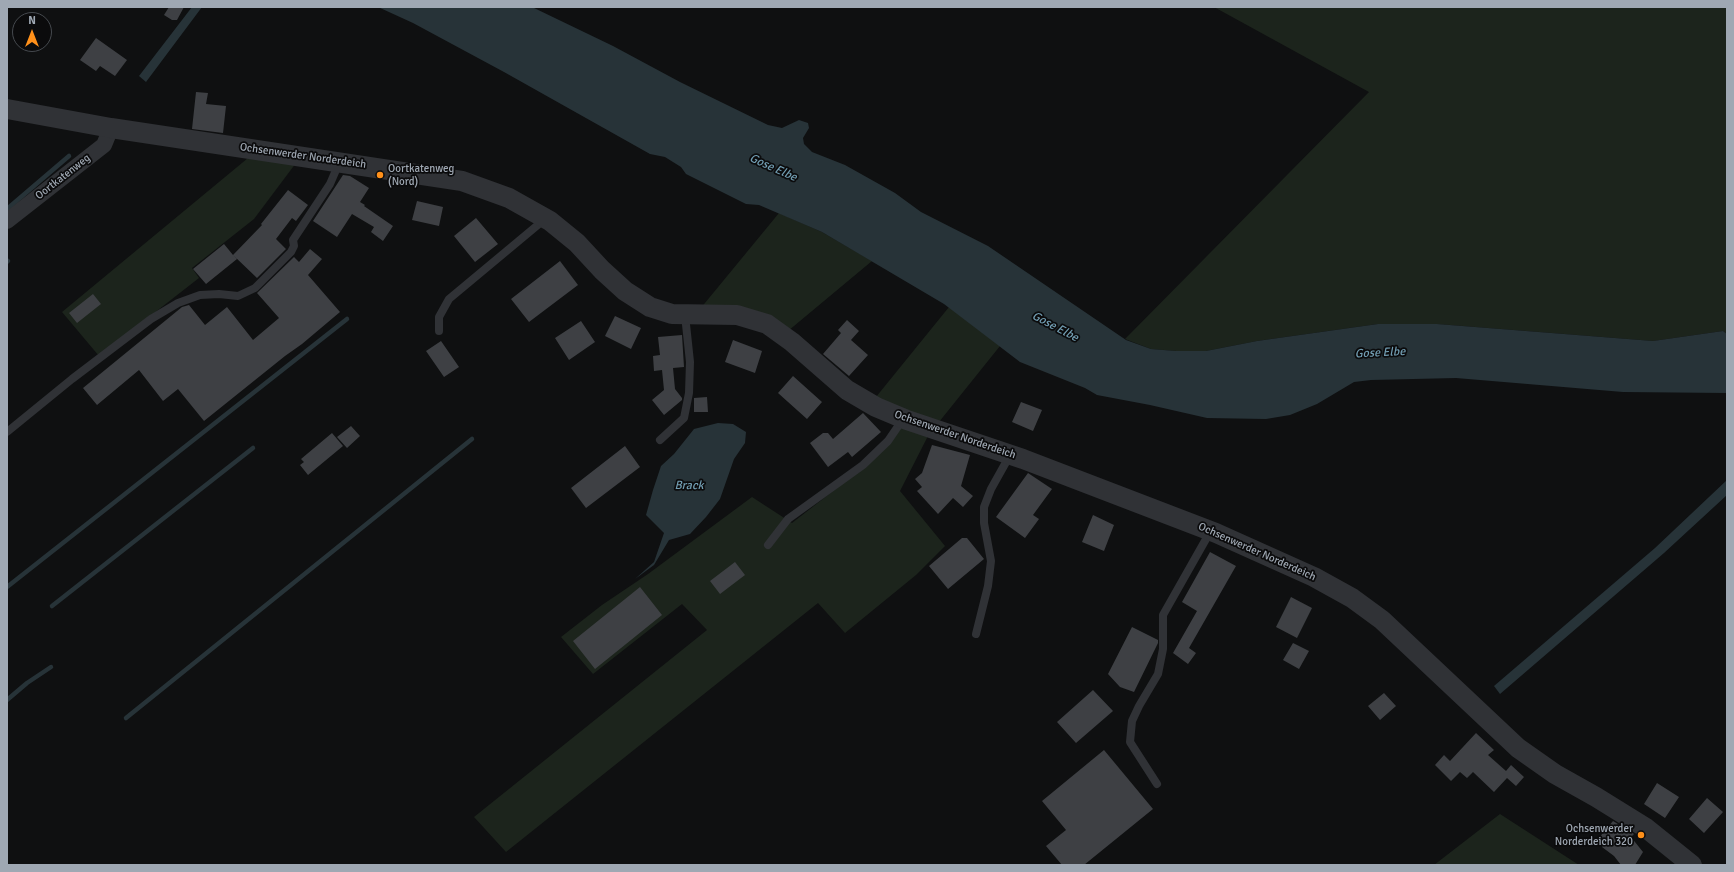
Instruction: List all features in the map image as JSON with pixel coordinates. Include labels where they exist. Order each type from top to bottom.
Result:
[{"type":"street","name":"Ochsenwerder Norderdeich","points":[[7,109],[111,128],[462,181],[510,198],[546,219],[577,243],[602,270],[625,291],[650,307],[672,314],[737,316],[767,324],[792,342],[847,390],[876,407],[903,419],[1010,454],[1210,531],[1314,577],[1352,598],[1382,620],[1518,748],[1555,774],[1646,828],[1692,865]]},
{"type":"street","name":"Oortkatenweg","points":[[7,221],[104,145],[111,128]]},
{"type":"lane","points":[[7,432],[72,379],[151,319],[178,303],[200,295],[219,294],[238,296],[255,288],[291,252],[294,246],[293,240],[330,184],[339,162]]},
{"type":"lane","points":[[439,331],[439,317],[449,299],[546,219]]},
{"type":"lane","points":[[660,440],[684,418],[688,394],[690,362],[685,315]]},
{"type":"lane","points":[[768,545],[788,519],[863,465],[888,441],[903,419]]},
{"type":"lane","points":[[976,634],[988,586],[991,561],[984,523],[984,507],[991,489],[1010,454]]},
{"type":"lane","points":[[1157,784],[1130,742],[1132,721],[1158,674],[1163,649],[1163,615],[1210,531]]},
{"type":"shaded area","points":[[1214,7],[1727,7],[1727,334],[1723,331],[1653,341],[1437,324],[1378,324],[1257,341],[1206,351],[1151,349],[1125,339],[1369,92]]},
{"type":"shaded area","points":[[248,158],[296,163],[254,219],[192,268],[199,278],[99,356],[62,312]]},
{"type":"shaded area","points":[[779,213],[822,232],[872,261],[788,331],[700,309]]},
{"type":"shaded area","points":[[949,307],[1000,346],[939,422],[910,412],[876,397]]},
{"type":"shaded area","points":[[899,427],[929,434],[900,491],[945,546],[916,575],[845,633],[818,603],[506,852],[474,817],[707,630],[682,604],[593,674],[561,637],[602,605],[648,574],[752,497],[792,523],[837,488]]},
{"type":"shaded area","points":[[1500,814],[1579,865],[1434,865]]},
{"type":"water","points":[[192,7],[202,7],[146,82],[139,76]]},
{"type":"water","name":"Gose Elbe","points":[[378,7],[532,7],[613,46],[680,82],[768,125],[782,128],[799,120],[808,123],[809,128],[803,138],[804,144],[812,152],[845,165],[895,193],[921,212],[988,246],[1126,340],[1151,349],[1206,351],[1257,341],[1378,324],[1437,324],[1653,341],[1723,331],[1727,334],[1727,393],[1623,392],[1456,378],[1371,380],[1354,382],[1317,404],[1290,415],[1266,419],[1207,418],[1097,395],[1085,388],[1020,362],[944,304],[822,232],[759,205],[746,204],[686,174],[681,167],[665,157],[650,154],[504,72],[413,23]]},
{"type":"water","name":"Brack","points":[[718,423],[733,424],[746,432],[745,443],[734,459],[720,499],[690,534],[669,540],[654,565],[635,579],[654,562],[664,533],[646,515],[661,466],[674,454],[694,429]]},
{"type":"water","points":[[1727,480],[1727,495],[1664,553],[1500,694],[1494,686],[1655,548]]},
{"type":"building","points":[[169,7],[184,7],[177,20],[172,20],[164,15]]},
{"type":"building","points":[[96,38],[127,60],[115,76],[100,66],[96,71],[80,60]]},
{"type":"building","points":[[196,92],[208,93],[206,104],[226,106],[223,133],[192,129]]},
{"type":"building","points":[[343,175],[350,176],[369,188],[360,202],[393,226],[383,241],[371,232],[374,227],[352,214],[337,237],[313,221]]},
{"type":"building","points":[[288,190],[308,205],[296,221],[292,218],[276,239],[286,249],[257,278],[233,255],[262,225],[261,224]]},
{"type":"building","points":[[417,201],[443,207],[439,226],[412,220]]},
{"type":"building","points":[[476,218],[498,244],[475,262],[454,236]]},
{"type":"building","points":[[224,244],[237,259],[206,284],[193,269]]},
{"type":"building","points":[[310,249],[322,259],[308,275],[340,312],[302,344],[204,421],[178,389],[163,401],[139,370],[97,405],[83,388],[182,307],[189,305],[205,325],[227,307],[253,340],[279,318],[257,293],[294,257],[299,262]]},
{"type":"building","points":[[560,261],[578,285],[529,322],[511,299]]},
{"type":"building","points":[[93,294],[101,304],[77,323],[69,313]]},
{"type":"building","points":[[615,316],[641,328],[631,349],[605,336]]},
{"type":"building","points":[[847,320],[859,331],[851,340],[868,355],[849,376],[823,354],[841,333],[838,330]]},
{"type":"building","points":[[581,321],[595,342],[569,360],[555,338]]},
{"type":"building","points":[[682,335],[684,367],[673,368],[675,389],[682,400],[664,415],[652,400],[664,390],[662,370],[654,371],[653,356],[660,355],[658,337]]},
{"type":"building","points":[[733,340],[762,351],[755,373],[725,362]]},
{"type":"building","points":[[441,341],[459,367],[444,377],[426,351]]},
{"type":"building","points":[[793,376],[822,402],[807,419],[778,393]]},
{"type":"building","points":[[707,397],[708,412],[694,412],[694,398]]},
{"type":"building","points":[[1021,402],[1042,410],[1033,431],[1012,422]]},
{"type":"building","points":[[863,413],[881,432],[852,457],[848,452],[828,467],[810,443],[823,433],[828,433],[833,439]]},
{"type":"building","points":[[351,426],[360,436],[347,448],[337,437]]},
{"type":"building","points":[[332,433],[343,446],[308,475],[300,465],[304,462],[301,459]]},
{"type":"building","points":[[932,445],[970,455],[961,486],[973,496],[963,507],[953,498],[938,514],[917,491],[922,487],[915,479],[922,473]]},
{"type":"building","points":[[625,446],[640,467],[586,508],[571,488]]},
{"type":"building","points":[[1028,473],[1052,489],[1033,515],[1039,519],[1025,538],[996,517]]},
{"type":"building","points":[[1093,515],[1114,525],[1104,551],[1082,542]]},
{"type":"building","points":[[962,538],[967,538],[984,559],[948,589],[929,566]]},
{"type":"building","points":[[1210,552],[1236,566],[1189,648],[1196,653],[1188,664],[1173,653],[1197,611],[1182,602]]},
{"type":"building","points":[[735,562],[745,575],[720,594],[710,581]]},
{"type":"building","points":[[640,587],[662,615],[595,669],[573,641]]},
{"type":"building","points":[[1291,597],[1312,608],[1297,638],[1276,627]]},
{"type":"building","points":[[1132,627],[1158,640],[1158,643],[1134,692],[1120,687],[1108,674]]},
{"type":"building","points":[[1293,643],[1309,651],[1299,669],[1283,660]]},
{"type":"building","points":[[1093,690],[1113,711],[1076,743],[1057,722]]},
{"type":"building","points":[[1384,693],[1396,706],[1380,720],[1368,706]]},
{"type":"building","points":[[1476,733],[1494,750],[1488,755],[1506,771],[1511,765],[1524,777],[1516,786],[1507,778],[1494,792],[1473,772],[1467,778],[1460,772],[1451,781],[1435,765],[1444,755],[1450,761]]},
{"type":"building","points":[[1104,750],[1153,809],[1084,865],[1062,865],[1046,846],[1066,830],[1042,801]]},
{"type":"building","points":[[1657,783],[1679,797],[1665,818],[1644,804]]},
{"type":"building","points":[[1707,798],[1723,812],[1704,833],[1689,819]]},
{"type":"building","points":[[1613,821],[1634,834],[1631,837],[1643,852],[1635,865],[1621,865],[1614,856],[1602,847],[1604,844],[1598,839]]},
{"type":"waterway","points":[[7,209],[69,156]]},
{"type":"waterway","points":[[7,587],[347,319]]},
{"type":"waterway","points":[[126,718],[472,439]]},
{"type":"waterway","points":[[52,606],[253,448]]},
{"type":"waterway","points":[[7,700],[27,683],[51,667]]},
{"type":"place","name":"Oortkatenweg (Nord)","points":[[380,175]]},
{"type":"place","name":"Ochsenwerder Norderdeich 320","points":[[1641,835]]}]
